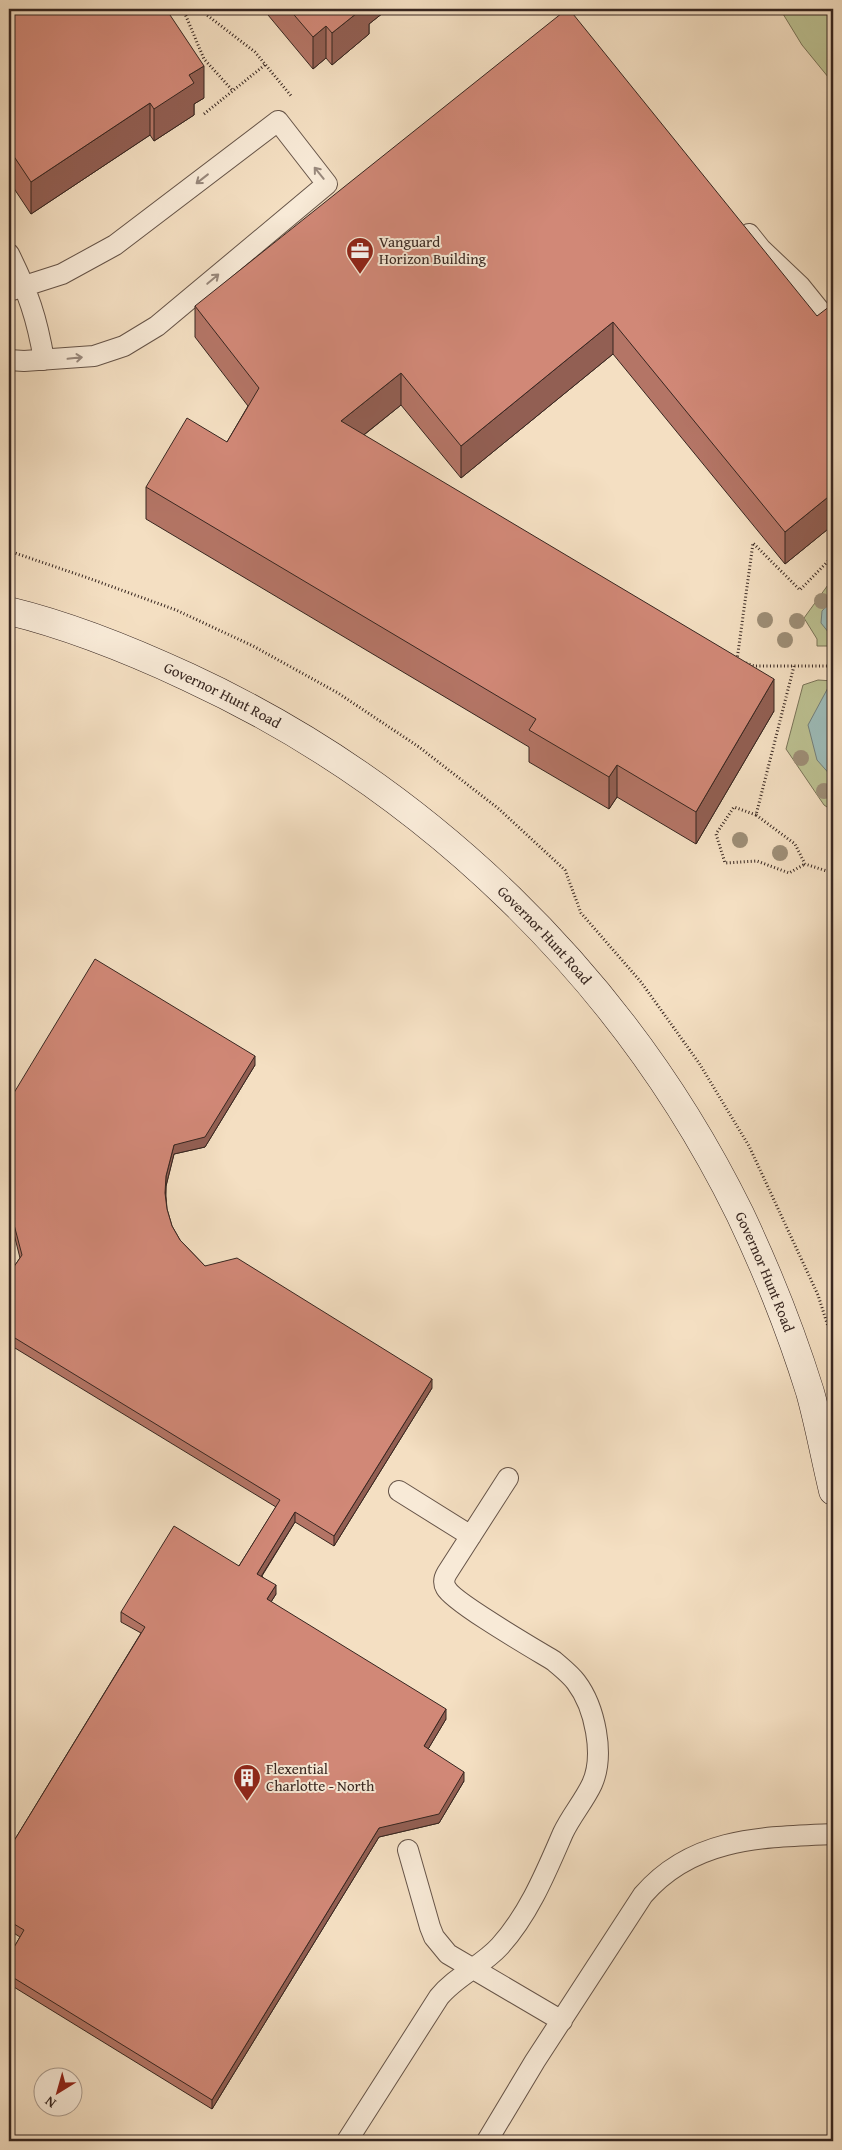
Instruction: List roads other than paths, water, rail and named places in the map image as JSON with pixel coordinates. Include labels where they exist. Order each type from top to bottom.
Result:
[{"type":"street","name":"Governor Hunt Road","points":[[9,611],[77,631],[144,657],[239,700],[284,726],[372,782],[425,821],[502,890],[574,964],[636,1042],[692,1126],[740,1214],[778,1300],[810,1393],[833,1491]]},
{"type":"lane","points":[[9,360],[44,360],[94,356],[124,346],[157,326],[328,184],[278,121],[115,245],[62,274],[17,288]]},
{"type":"lane","points":[[736,218],[761,248],[800,286],[833,327]]},
{"type":"lane","points":[[9,254],[17,288],[38,324],[44,360]]},
{"type":"lane","points":[[347,2141],[439,1997],[447,1987],[500,1947],[537,1891],[565,1830],[592,1784],[598,1759],[594,1728],[585,1696],[566,1671],[463,1603],[445,1587],[444,1582],[447,1573],[508,1478]]},
{"type":"lane","points":[[398,1491],[471,1536]]},
{"type":"lane","points":[[487,2141],[643,1895],[662,1875],[709,1850],[744,1840],[763,1837],[833,1834]]},
{"type":"lane","points":[[408,1850],[434,1937],[448,1954],[562,2022]]},
{"type":"water","points":[[833,599],[833,638],[821,623],[822,611]]},
{"type":"water","points":[[833,668],[833,778],[817,760],[808,725],[830,684]]},
{"type":"place","name":"Vanguard Horizon Building","points":[[360,275]]},
{"type":"place","name":"Flexential Charlotte - North","points":[[247,1802]]}]
